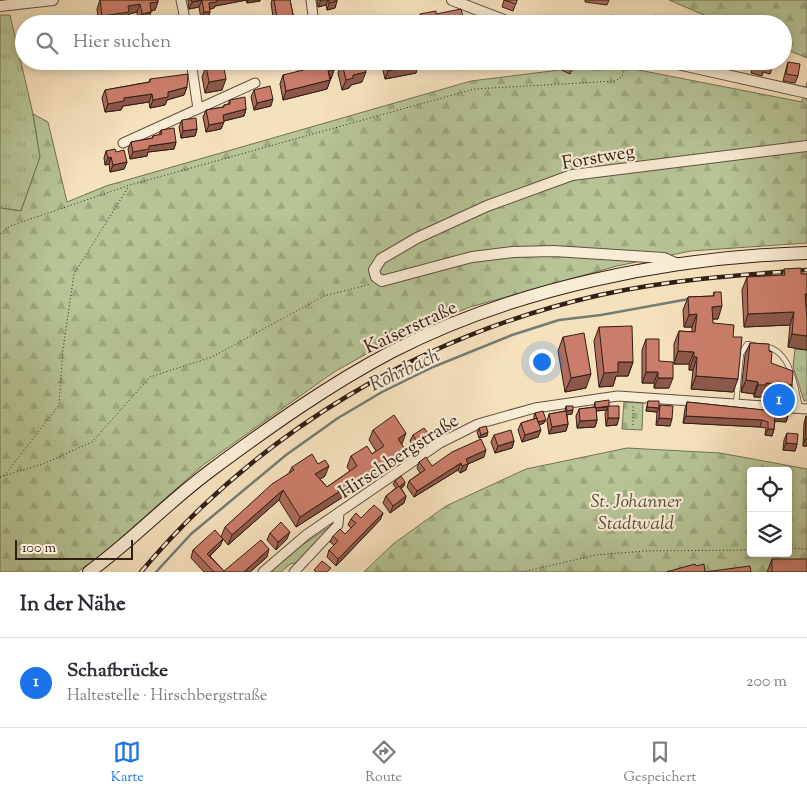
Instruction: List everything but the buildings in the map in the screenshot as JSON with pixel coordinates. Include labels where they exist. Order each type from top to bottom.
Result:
[{"type":"main road","name":"Kaiserstraße","points":[[89,572],[161,510],[246,445],[341,381],[393,351],[446,327],[540,295],[648,270],[680,265],[807,253]]},
{"type":"street","points":[[0,6],[30,1],[53,0]]},
{"type":"street","points":[[182,0],[184,15]]},
{"type":"street","points":[[311,0],[313,15]]},
{"type":"street","points":[[452,0],[484,15]]},
{"type":"street","points":[[192,70],[198,109]]},
{"type":"street","points":[[703,70],[807,94]]},
{"type":"street","points":[[123,143],[255,84]]},
{"type":"street","name":"Forstweg","points":[[382,281],[376,277],[374,270],[381,259],[417,238],[487,206],[572,175],[807,146]]},
{"type":"street","points":[[382,281],[472,256],[513,252],[554,251],[634,254],[664,258],[680,265]]},
{"type":"street","name":"Hirschbergstraße","points":[[263,572],[283,553],[339,513],[459,432],[535,408],[618,396],[804,409]]},
{"type":"street","points":[[294,572],[338,525],[339,513]]},
{"type":"lane","points":[[736,403],[741,354],[746,344],[771,347],[782,355],[804,409]]},
{"type":"path","points":[[0,234],[10,226],[130,185],[474,89],[615,81],[622,77],[624,70]]},
{"type":"path","points":[[4,476],[59,405],[63,349],[74,274],[130,185]]},
{"type":"path","points":[[0,477],[43,464],[92,442],[150,377],[212,356],[324,296],[382,281]]},
{"type":"path","points":[[633,405],[633,425]]},
{"type":"path","points":[[792,548],[807,549]]},
{"type":"path","points":[[522,572],[596,555],[645,551],[747,550]]},
{"type":"green space","points":[[669,0],[807,0],[807,58],[792,52],[792,15],[704,15]]},
{"type":"green space","points":[[0,15],[10,15],[15,37],[15,70],[23,70],[40,157],[21,211],[0,208]]},
{"type":"green space","points":[[560,70],[639,70],[802,102],[807,82],[807,243],[691,251],[617,266],[470,307],[402,334],[334,372],[203,465],[98,558],[77,572],[0,572],[0,208],[21,211],[40,157],[33,114],[48,122],[67,202],[106,186],[471,81]]},
{"type":"green space","points":[[795,349],[807,350],[807,401],[804,401],[793,366]]},
{"type":"green space","points":[[624,402],[643,403],[642,430],[622,429]]},
{"type":"green space","name":"St. Johanner Stadtwald","points":[[627,448],[720,453],[807,469],[807,572],[364,572],[393,544],[446,506],[526,469]]},
{"type":"green space","points":[[332,525],[296,563],[290,564],[281,572],[271,572],[293,551]]},
{"type":"waterway","name":"Rohrbach","points":[[156,572],[191,534],[286,455],[338,418],[382,392],[433,367],[512,335],[559,320],[601,315],[689,299]]},
{"type":"railway","points":[[141,572],[187,522],[237,475],[291,433],[348,396],[407,363],[470,335],[534,313],[600,295],[677,282],[807,270]]},
{"type":"place","name":"Schafbrücke","points":[[779,400]]}]
